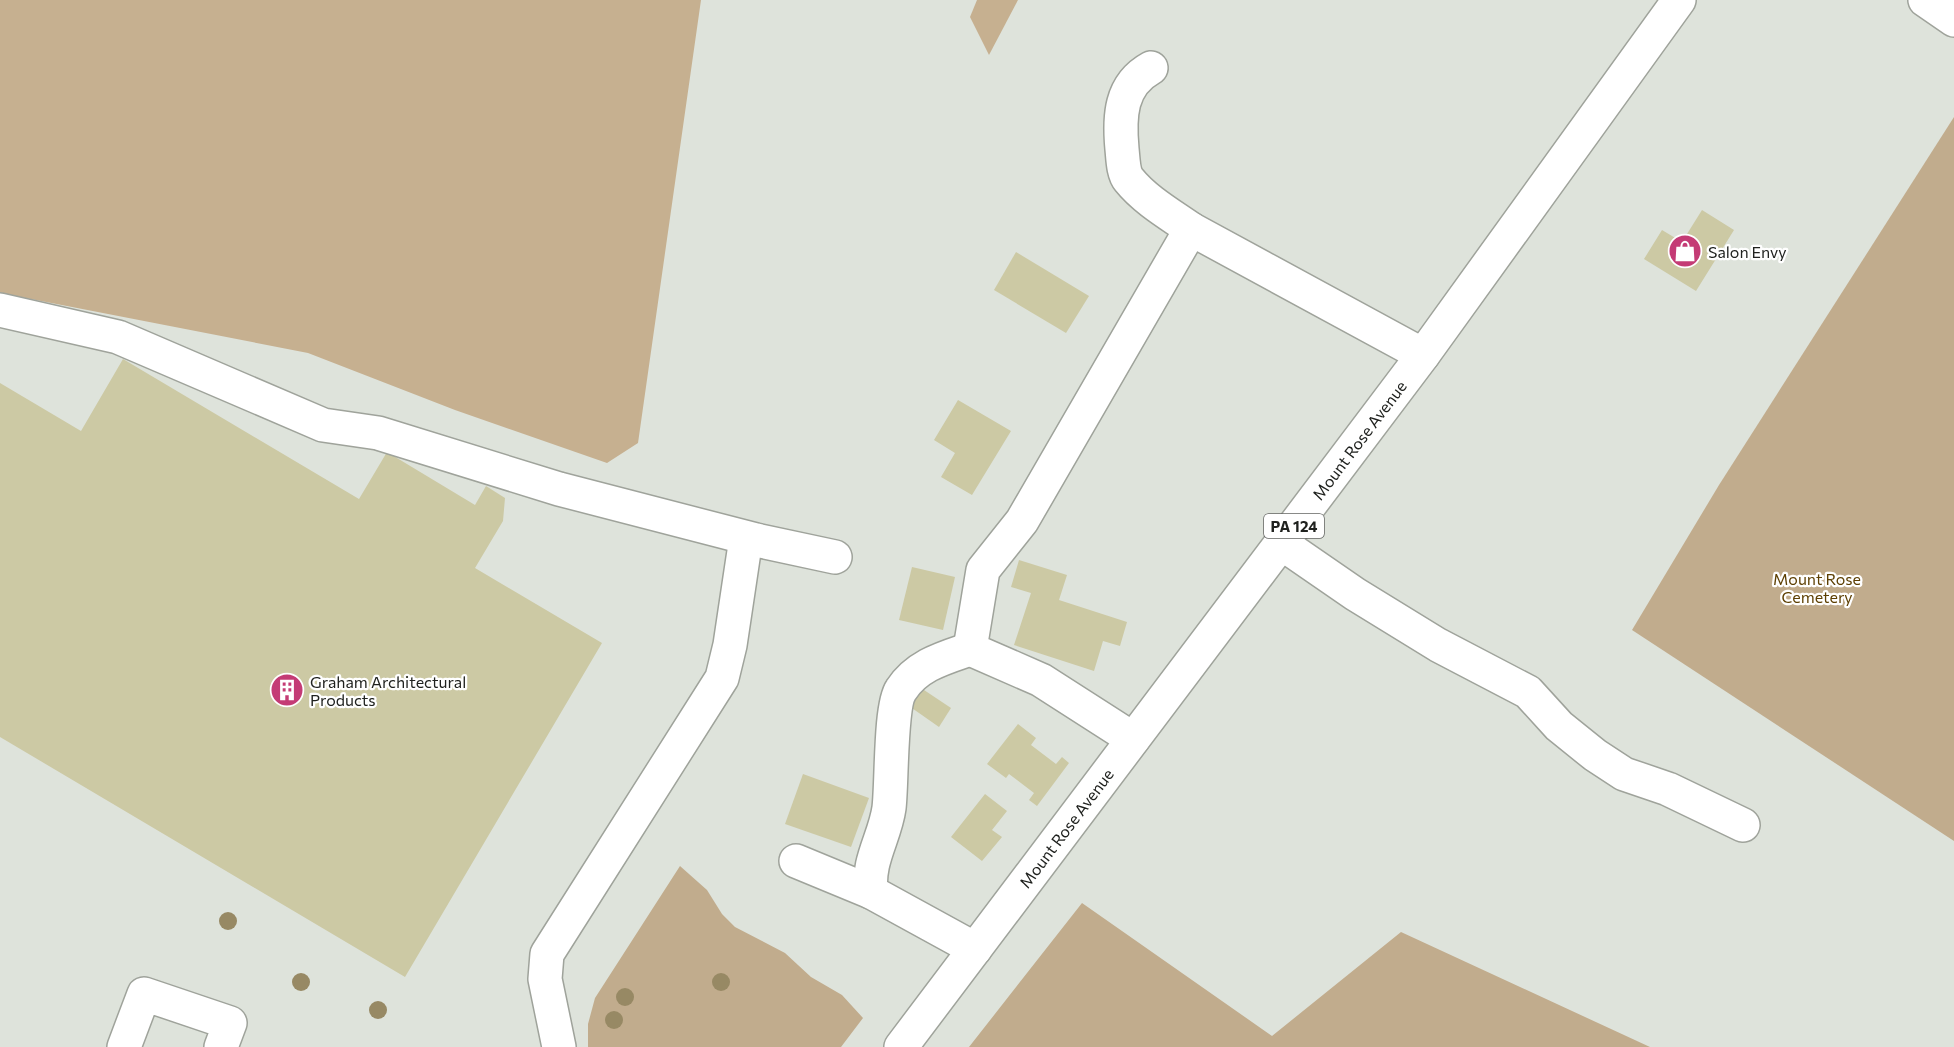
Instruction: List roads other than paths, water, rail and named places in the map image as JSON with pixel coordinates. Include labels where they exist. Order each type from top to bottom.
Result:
[{"type":"main road","name":"Mount Rose Avenue","points":[[901,1047],[1423,355],[1679,0]]},
{"type":"main road","points":[[1925,0],[1954,20]]},
{"type":"main road","points":[[1151,68],[1139,75],[1131,86],[1119,119],[1123,159],[1128,179],[1155,204],[1191,229],[1423,355]]},
{"type":"main road","points":[[970,649],[983,570],[1022,521],[1191,229]]},
{"type":"main road","points":[[0,310],[118,337],[323,425],[378,434],[559,489],[746,538],[835,556]]},
{"type":"main road","points":[[559,1047],[545,979],[547,954],[722,678],[730,645],[746,538]]},
{"type":"main road","points":[[1281,543],[1355,594],[1438,645],[1528,692],[1559,726],[1595,755],[1624,774],[1668,789],[1743,825]]},
{"type":"main road","points":[[871,892],[870,879],[873,861],[889,810],[893,730],[900,691],[925,666],[970,649],[1041,680],[1133,739]]},
{"type":"main road","points":[[796,861],[871,892],[975,949]]},
{"type":"main road","points":[[124,1047],[144,994],[230,1023],[221,1047]]},
{"type":"place","name":"Salon Envy","points":[[1685,251]]},
{"type":"place","name":"Graham Architectural Products","points":[[287,690]]},
{"type":"park label","name":"Mount Rose Cemetery","points":[[1817,587]]}]
